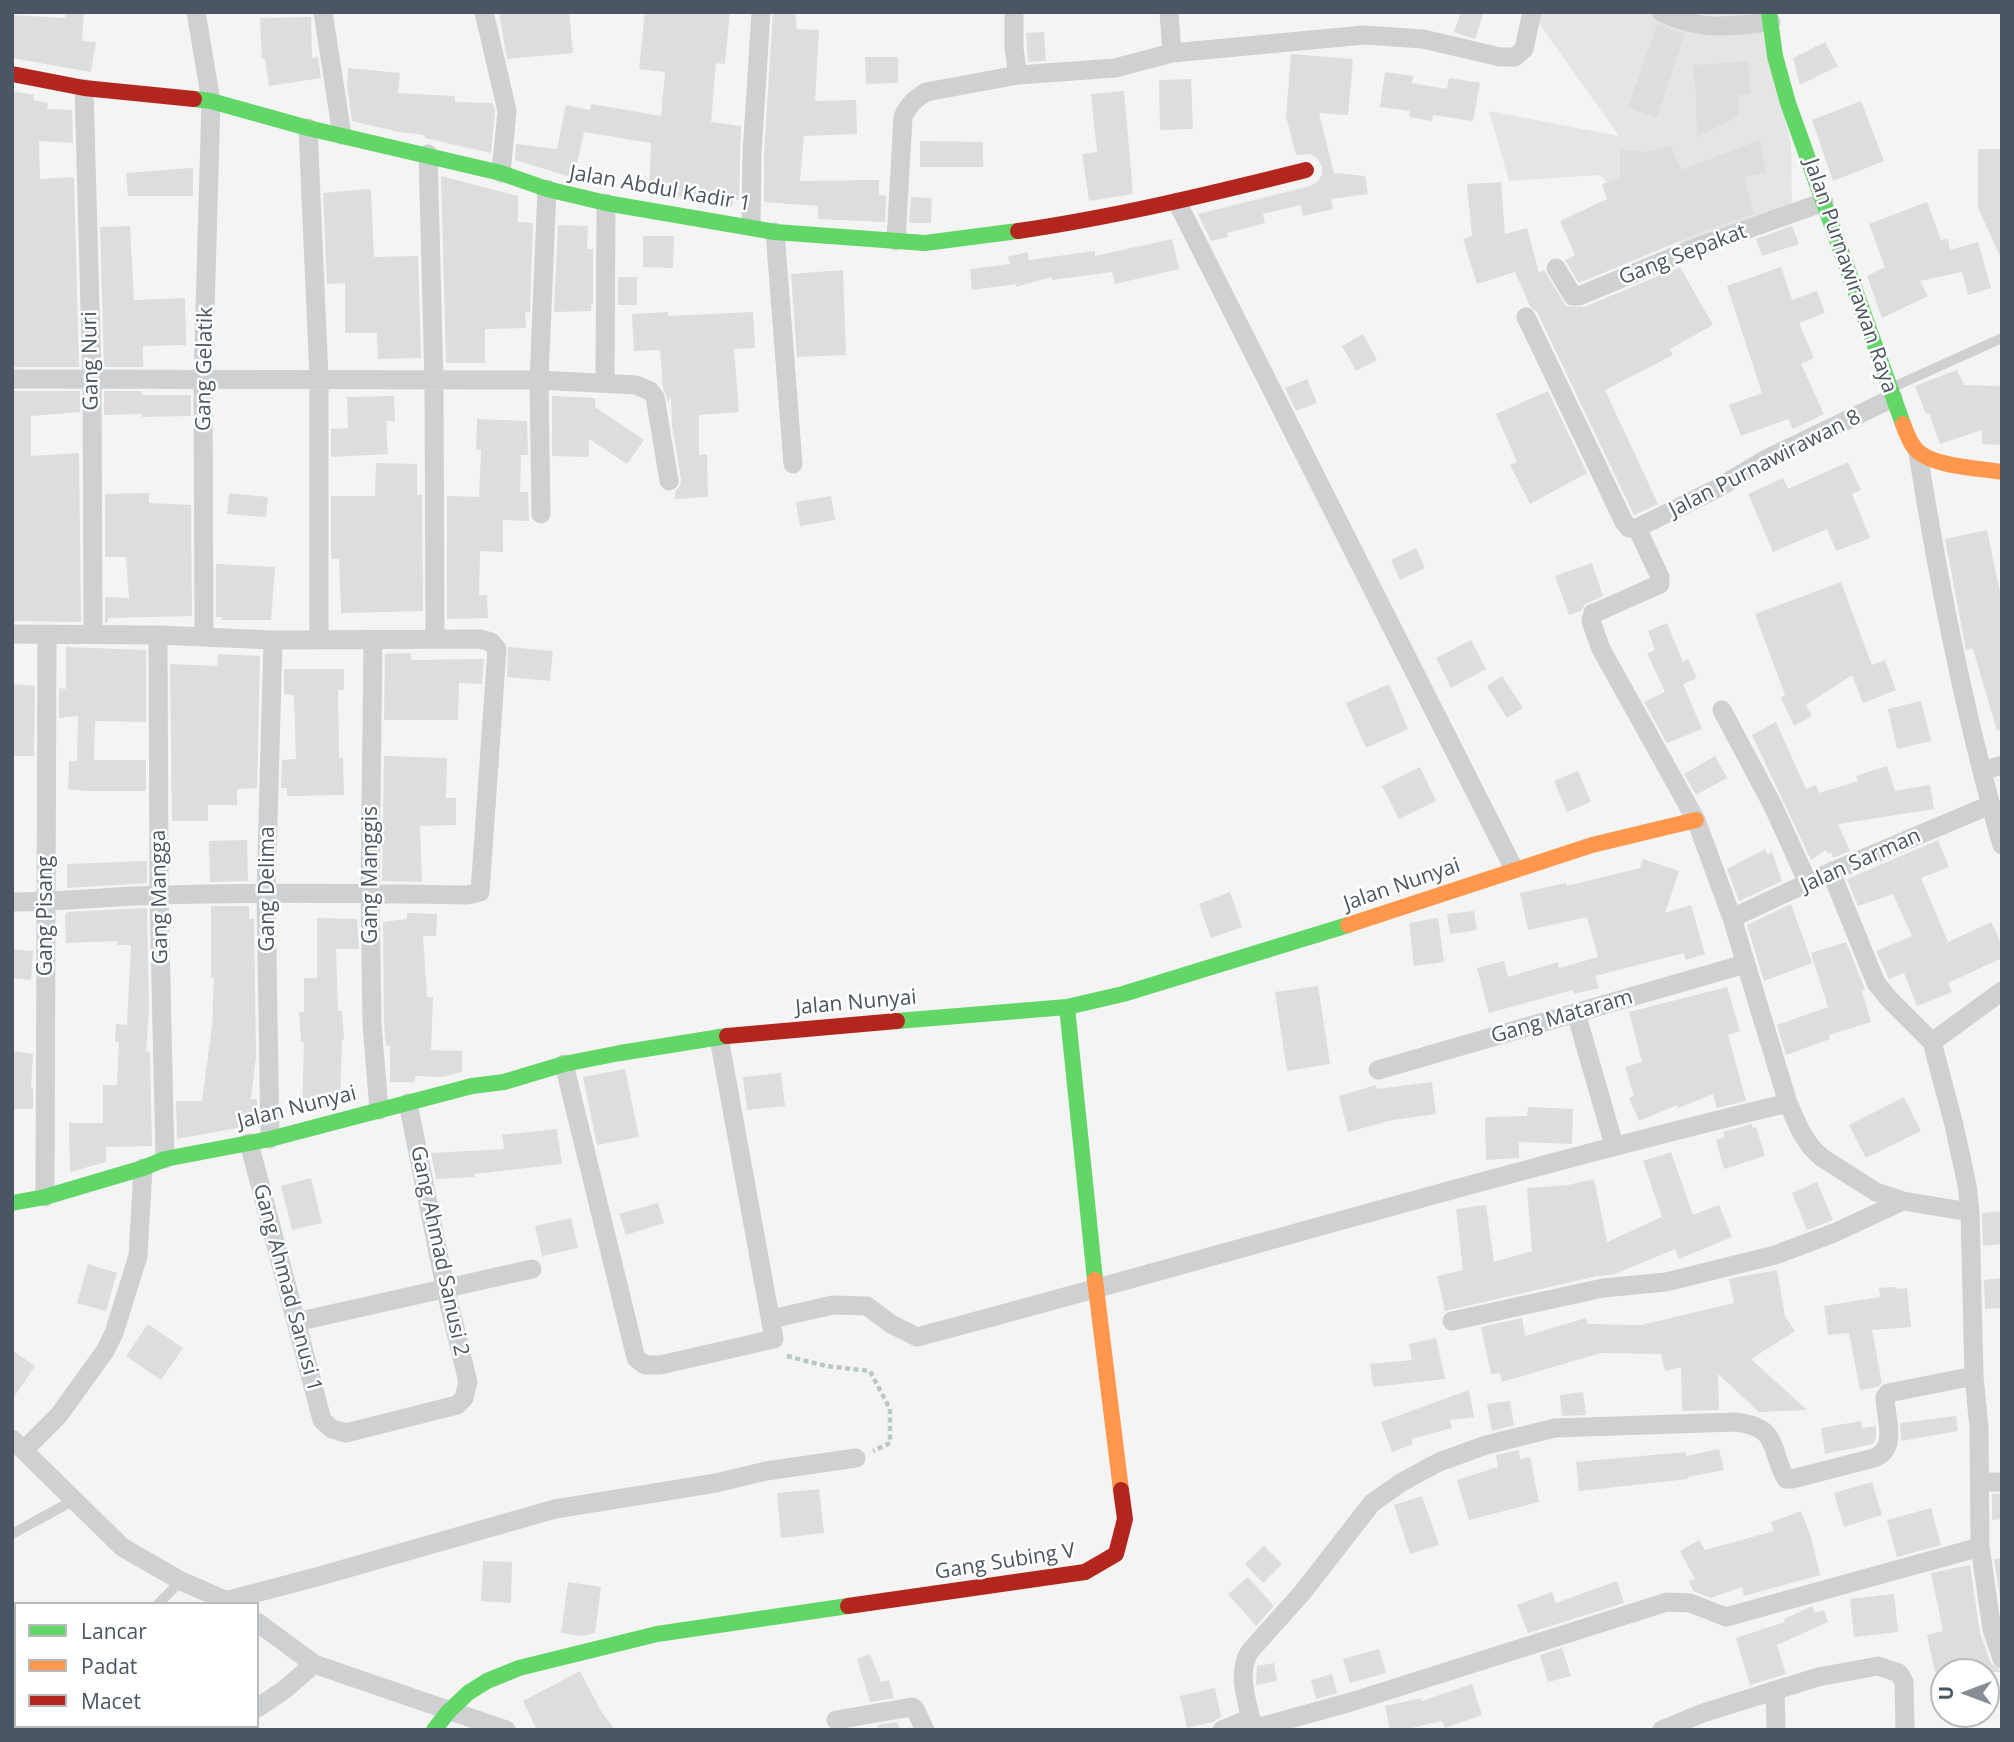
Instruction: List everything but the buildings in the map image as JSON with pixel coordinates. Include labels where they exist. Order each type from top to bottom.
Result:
[{"type":"street","name":"Gang Gelatik","points":[[197,12],[211,101],[203,379],[204,637]]},
{"type":"street","points":[[323,12],[342,135]]},
{"type":"street","points":[[484,12],[507,111],[501,173]]},
{"type":"street","points":[[751,226],[752,153],[761,12]]},
{"type":"street","points":[[1014,12],[1014,49],[1018,75]]},
{"type":"street","points":[[1169,12],[1172,53]]},
{"type":"street","points":[[896,241],[903,117],[906,108],[914,99],[926,92],[1018,75],[1115,68],[1172,53],[1364,35],[1423,39],[1500,57],[1515,57],[1524,49],[1532,12]]},
{"type":"street","points":[[1661,12],[1702,27],[1719,27],[1770,17]]},
{"type":"street","name":"Jalan Purnawirawan Raya","points":[[1770,17],[1781,83],[1891,393],[1918,453]]},
{"type":"street","name":"Jalan Abdul Kadir 1","points":[[12,74],[85,88],[211,101],[308,128],[501,173],[547,189],[606,203],[775,232],[896,241],[925,243],[960,240],[1081,222],[1177,202],[1306,170]]},
{"type":"street","name":"Gang Nuri","points":[[85,88],[92,379],[93,634]]},
{"type":"street","points":[[308,128],[319,378],[319,640]]},
{"type":"street","points":[[428,155],[434,380],[435,639]]},
{"type":"street","points":[[541,514],[539,380],[547,189]]},
{"type":"street","points":[[1177,202],[1514,869]]},
{"type":"street","name":"Gang Sepakat","points":[[1556,268],[1568,292],[1579,296],[1697,247],[1824,202]]},
{"type":"street","points":[[604,382],[606,203]]},
{"type":"street","points":[[775,232],[793,464]]},
{"type":"street","points":[[1526,317],[1624,522],[1629,528],[1637,528],[1660,577],[1660,583],[1593,614],[1591,621],[1601,649],[1696,821],[1732,918],[1788,1103],[1801,1132],[1821,1157],[1877,1192],[1903,1201],[1970,1212]]},
{"type":"street","points":[[12,379],[539,380],[636,385],[656,397],[669,481]]},
{"type":"street","name":"Jalan Purnawirawan 8","points":[[1637,528],[1716,489],[1768,458],[1891,393]]},
{"type":"street","points":[[2002,472],[1918,453],[1936,560],[1982,771],[2002,845]]},
{"type":"street","points":[[12,634],[158,635],[273,640],[487,640],[497,649],[480,892],[159,895],[12,902]]},
{"type":"street","name":"Gang Pisang","points":[[45,1197],[47,635]]},
{"type":"street","name":"Gang Mangga","points":[[158,635],[159,895],[165,1159]]},
{"type":"street","name":"Gang Delima","points":[[270,1139],[267,893],[273,640]]},
{"type":"street","name":"Gang Manggis","points":[[373,640],[370,892],[372,1024],[379,1110]]},
{"type":"street","points":[[1722,710],[1773,806],[1808,883]]},
{"type":"street","points":[[1982,771],[2002,765]]},
{"type":"street","name":"Jalan Sarman","points":[[1732,918],[1831,872],[1990,805]]},
{"type":"street","name":"Jalan Nunyai","points":[[12,1203],[45,1197],[144,1168],[165,1159],[270,1139],[472,1086],[505,1082],[564,1064],[620,1053],[719,1038],[1067,1007],[1123,995],[1378,916],[1592,845],[1696,821]]},
{"type":"street","points":[[1831,872],[1876,983],[1932,1042],[1954,1125],[1970,1212],[1974,1376],[1979,1428],[1980,1547],[1992,1629],[2002,1659]]},
{"type":"street","name":"Gang Mataram","points":[[1378,1070],[1745,964]]},
{"type":"street","points":[[1932,1042],[2002,991]]},
{"type":"street","name":"Gang Subing V","points":[[434,1730],[468,1693],[487,1681],[519,1668],[657,1634],[1085,1572],[1116,1554],[1125,1519],[1096,1289],[1067,1007]]},
{"type":"street","points":[[1576,1013],[1614,1145]]},
{"type":"street","points":[[564,1064],[636,1358],[645,1365],[660,1365],[774,1339],[719,1038]]},
{"type":"street","name":"Gang Ahmad Sanusi 2","points":[[332,1429],[346,1433],[457,1405],[464,1398],[468,1382],[445,1287],[408,1103]]},
{"type":"street","points":[[771,1320],[833,1305],[867,1306],[891,1324],[917,1337],[1614,1145],[1788,1103]]},
{"type":"street","name":"Gang Ahmad Sanusi 1","points":[[249,1143],[322,1420],[332,1429]]},
{"type":"street","points":[[144,1168],[138,1256],[114,1333],[59,1415],[18,1445],[122,1547],[181,1581],[231,1602],[555,1509],[716,1483],[766,1471],[856,1458]]},
{"type":"street","points":[[1452,1321],[1603,1288],[1666,1282],[1775,1255],[1833,1233],[1903,1201]]},
{"type":"street","points":[[296,1322],[532,1269]]},
{"type":"street","points":[[1253,1725],[1242,1675],[1244,1661],[1250,1651],[1302,1593],[1372,1503],[1402,1482],[1439,1462],[1486,1446],[1555,1428],[1735,1422],[1755,1424],[1768,1435],[1786,1479],[1792,1479],[1874,1458],[1885,1452],[1888,1447],[1889,1426],[1885,1397],[1893,1390],[1974,1376]]},
{"type":"street","points":[[1980,1482],[2002,1482]]},
{"type":"street","points":[[1223,1730],[1351,1702],[1667,1602],[1690,1603],[1726,1618],[1980,1547]]},
{"type":"street","points":[[259,1623],[314,1664],[506,1730]]},
{"type":"street","points":[[259,1707],[285,1690],[314,1664]]},
{"type":"street","points":[[1662,1730],[1703,1713],[1774,1690],[1818,1677],[1878,1666],[1899,1673],[1904,1682],[1905,1730]]},
{"type":"street","points":[[1774,1690],[1776,1730]]},
{"type":"street","points":[[836,1720],[912,1707],[925,1730]]},
{"type":"lane","points":[[1891,393],[2002,338]]},
{"type":"lane","points":[[12,1534],[74,1500]]},
{"type":"lane","points":[[160,1602],[181,1581]]},
{"type":"path","points":[[774,1339],[782,1354],[826,1366],[870,1371],[890,1409],[890,1443],[856,1458]]},
{"type":"shaded area","points":[[1531,12],[1758,12],[1791,143],[1792,212],[1683,245],[1599,175],[1509,181],[1489,111],[1619,136]]},
{"type":"traffic: fast","points":[[1769,12],[1775,56],[1788,103],[1903,424]]},
{"type":"traffic: fast","points":[[194,99],[501,173],[547,189],[606,203],[775,232],[925,243],[1018,231]]},
{"type":"traffic: fast","points":[[897,1021],[1067,1007],[1123,994],[1348,925]]},
{"type":"traffic: fast","points":[[1067,1007],[1095,1280]]},
{"type":"traffic: fast","points":[[12,1203],[45,1197],[165,1159],[270,1139],[472,1086],[504,1082],[564,1064],[727,1036]]},
{"type":"traffic: fast","points":[[434,1730],[468,1693],[487,1681],[519,1668],[657,1634],[848,1606]]},
{"type":"traffic: slow","points":[[1903,424],[1914,447],[1928,458],[1948,464],[2002,472]]},
{"type":"traffic: slow","points":[[1348,925],[1592,845],[1696,820]]},
{"type":"traffic: slow","points":[[1095,1280],[1121,1490]]},
{"type":"traffic: jam","points":[[12,74],[84,88],[194,99]]},
{"type":"traffic: jam","points":[[1018,231],[1126,212],[1306,170]]},
{"type":"traffic: jam","points":[[727,1036],[897,1021]]},
{"type":"traffic: jam","points":[[848,1606],[1085,1572],[1116,1554],[1125,1519],[1121,1490]]}]
